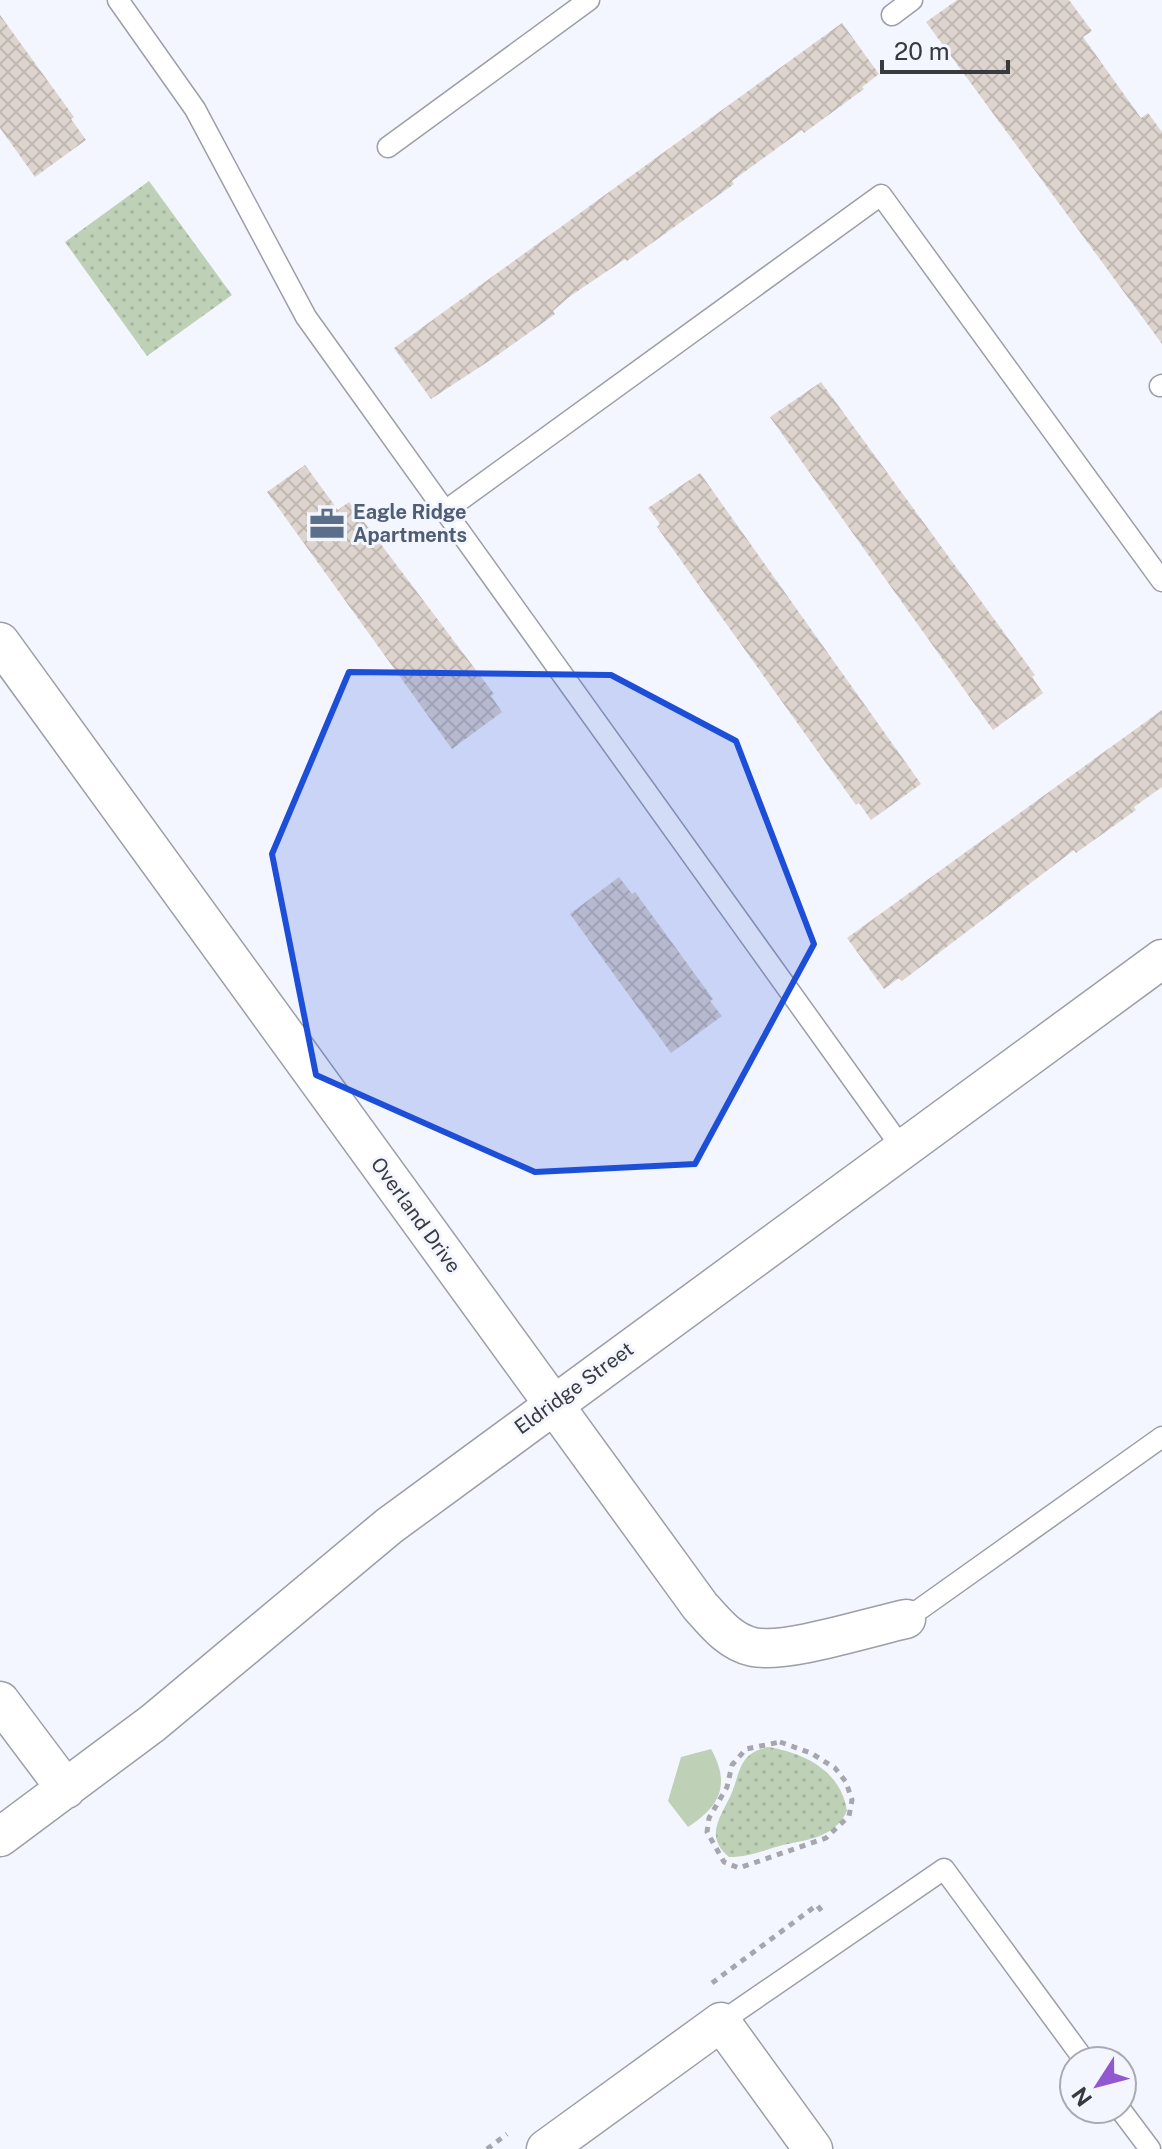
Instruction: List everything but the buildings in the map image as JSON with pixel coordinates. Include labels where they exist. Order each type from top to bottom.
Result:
[{"type":"street","name":"Overland Drive","points":[[0,642],[700,1606],[723,1632],[751,1647],[774,1649],[906,1619]]},
{"type":"street","name":"Eldridge Street","points":[[0,1837],[153,1723],[389,1526],[552,1403],[1162,959]]},
{"type":"street","points":[[0,1701],[66,1789]]},
{"type":"street","points":[[546,2149],[721,2022],[813,2149]]},
{"type":"lane","points":[[118,0],[195,109],[306,317],[902,1148]]},
{"type":"lane","points":[[388,147],[589,0]]},
{"type":"lane","points":[[892,15],[912,0]]},
{"type":"lane","points":[[445,511],[881,195],[1162,581]]},
{"type":"lane","points":[[906,1619],[1162,1437]]},
{"type":"lane","points":[[721,2022],[944,1869],[1073,2045]]},
{"type":"lane","points":[[1132,2125],[1150,2149]]},
{"type":"path","points":[[780,1742],[811,1753],[835,1768],[846,1782],[852,1800],[849,1816],[840,1829],[826,1838],[739,1868],[724,1862],[707,1832],[709,1818],[727,1787],[732,1765],[746,1749],[780,1742]]},
{"type":"highlighted area","points":[[349,672],[611,675],[736,741],[814,944],[695,1164],[535,1172],[316,1075],[272,854]]},
{"type":"green space","points":[[149,181],[232,295],[147,356],[65,242]]},
{"type":"green space","points":[[768,1747],[795,1754],[819,1766],[837,1785],[847,1811],[835,1827],[820,1836],[750,1855],[729,1857],[717,1842],[716,1828],[745,1760]]},
{"type":"green space","points":[[711,1749],[720,1773],[719,1794],[708,1811],[688,1827],[668,1801],[681,1757]]},
{"type":"place","name":"Eagle Ridge Apartments","points":[[327,524]]}]
